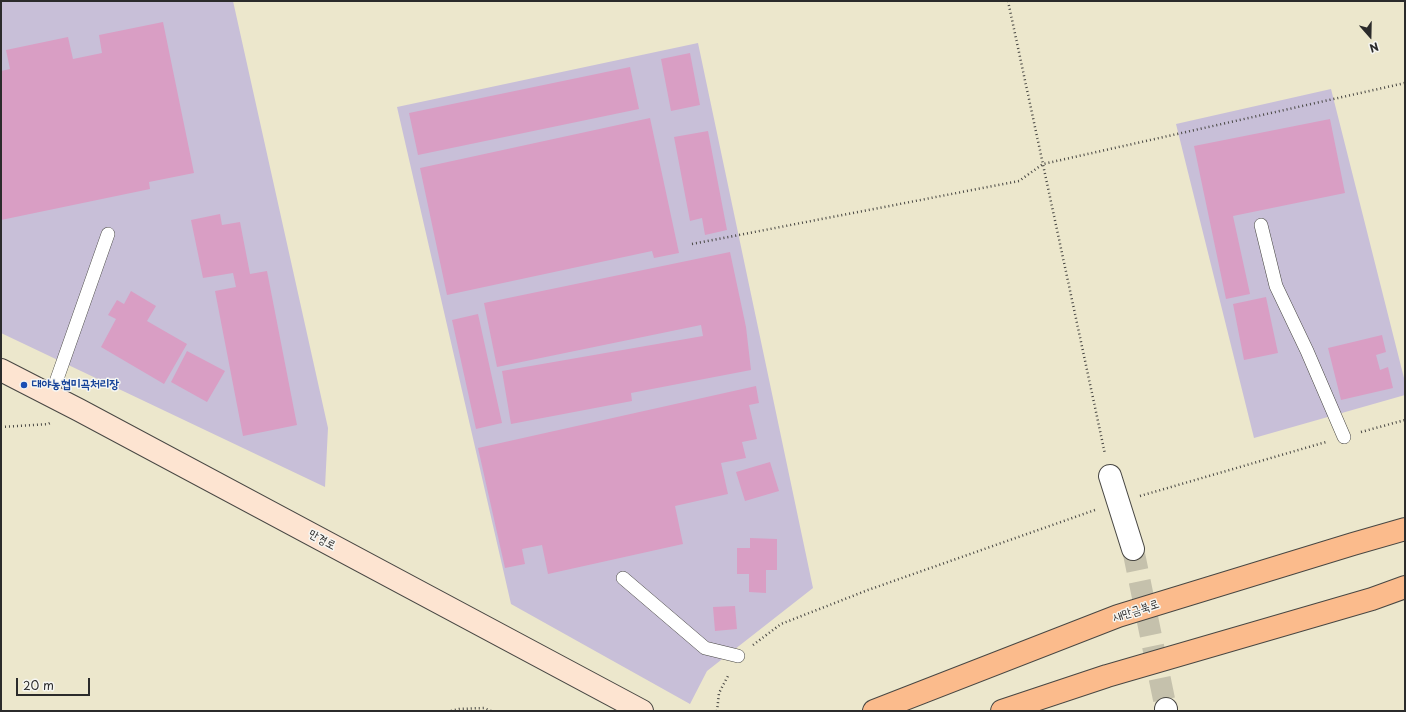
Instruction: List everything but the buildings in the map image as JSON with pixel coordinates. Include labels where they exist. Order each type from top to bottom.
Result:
[{"type":"highway","name":"새만금북로","points":[[874,711],[1118,616],[1405,529]]},
{"type":"highway","points":[[1002,711],[1108,676],[1405,588]]},
{"type":"main road","name":"만경로","points":[[1,370],[79,410],[642,711]]},
{"type":"street","points":[[1110,476],[1133,549]]},
{"type":"lane","points":[[1261,225],[1276,286],[1307,351],[1344,437]]},
{"type":"lane","points":[[51,396],[108,234]]},
{"type":"lane","points":[[623,578],[705,648],[738,656]]},
{"type":"path","points":[[1008,1],[1110,476]]},
{"type":"path","points":[[692,244],[1019,181],[1043,164],[1405,83]]},
{"type":"path","points":[[1,427],[48,424],[79,410]]},
{"type":"path","points":[[717,711],[719,693],[738,656],[782,624],[868,590],[1118,502],[1405,420]]},
{"type":"path","points":[[451,711],[459,709],[484,708],[491,711]]},
{"type":"shaded area","points":[[1,1],[233,1],[328,428],[325,487],[1,333]]},
{"type":"shaded area","points":[[698,43],[813,588],[707,671],[690,704],[511,604],[397,107]]},
{"type":"shaded area","points":[[1331,89],[1405,382],[1405,395],[1254,438],[1176,124]]},
{"type":"tunnel","points":[[1133,549],[1166,709]]},
{"type":"place","name":"대야농협미곡처리장","points":[[24,385]]}]
